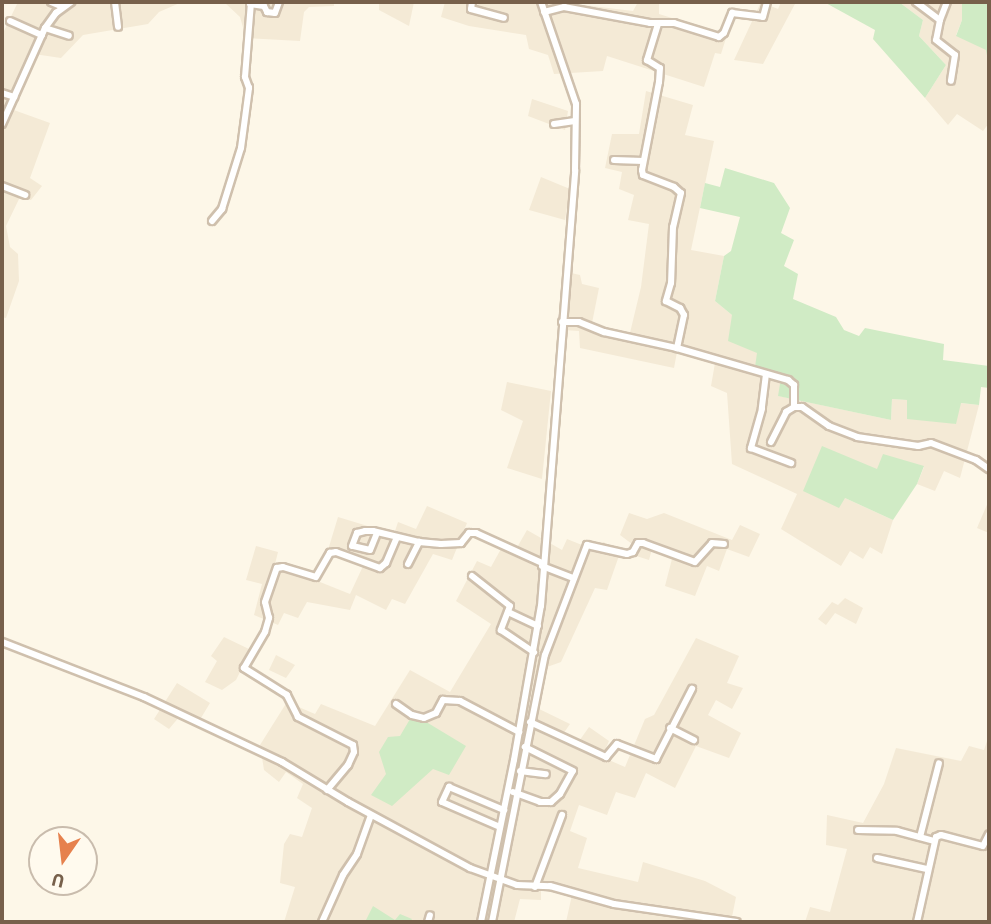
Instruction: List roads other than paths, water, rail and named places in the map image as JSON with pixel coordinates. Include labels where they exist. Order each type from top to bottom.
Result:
[{"type":"street","points":[[51,2],[62,7]]},
{"type":"street","points":[[2,122],[43,31],[62,7],[71,2]]},
{"type":"street","points":[[115,2],[118,27]]},
{"type":"street","points":[[212,220],[222,209],[241,148],[249,88],[246,77],[251,3],[264,6],[267,12],[275,13],[279,2]]},
{"type":"street","points":[[472,2],[471,9],[505,18]]},
{"type":"street","points":[[541,2],[555,8],[674,23],[722,37],[732,13],[763,17],[767,2]]},
{"type":"street","points":[[916,2],[940,20]]},
{"type":"street","points":[[947,2],[936,40],[955,55],[951,81]]},
{"type":"street","points":[[481,922],[495,876],[512,792],[519,732],[538,626],[567,322],[576,104],[555,8]]},
{"type":"street","points":[[10,21],[69,36]]},
{"type":"street","points":[[658,23],[647,60],[660,68],[643,161],[643,175],[674,187],[681,193],[673,227],[671,283],[666,300],[684,315],[677,348]]},
{"type":"street","points":[[2,93],[14,97]]},
{"type":"street","points":[[554,124],[575,121]]},
{"type":"street","points":[[614,160],[643,161]]},
{"type":"street","points":[[2,186],[25,195]]},
{"type":"street","points":[[567,322],[677,348],[794,383],[794,407],[782,418],[771,442]]},
{"type":"street","points":[[766,374],[762,409],[751,449],[791,463]]},
{"type":"street","points":[[794,407],[806,409],[823,423],[857,436],[918,446],[931,443],[976,460],[989,469]]},
{"type":"street","points":[[377,533],[419,542],[461,543],[469,533],[475,533],[574,578]]},
{"type":"street","points":[[327,790],[348,765],[353,745],[298,717],[287,695],[244,668],[265,632],[268,618],[265,602],[275,570],[283,566],[316,577],[330,553],[336,552],[380,568],[386,563],[397,537]]},
{"type":"street","points":[[408,564],[419,542]]},
{"type":"street","points":[[492,922],[500,827],[504,810],[520,771],[548,645],[587,545],[591,543],[627,554],[633,552],[638,543],[643,543],[695,562],[712,543],[724,544]]},
{"type":"street","points":[[472,576],[509,604],[501,630],[534,652]]},
{"type":"street","points":[[508,612],[538,626]]},
{"type":"street","points":[[2,642],[185,715],[282,762],[372,816],[459,863],[517,885],[550,886],[614,904],[737,922]]},
{"type":"street","points":[[530,722],[606,757],[617,744],[656,760],[692,689]]},
{"type":"street","points":[[396,704],[412,715],[424,718],[436,713],[443,700],[460,701],[519,732]]},
{"type":"street","points":[[670,728],[694,740]]},
{"type":"street","points":[[512,792],[543,803],[551,802],[566,786],[573,771],[569,766],[525,747]]},
{"type":"street","points":[[920,837],[940,763]]},
{"type":"street","points":[[520,771],[546,774]]},
{"type":"street","points":[[500,827],[442,802],[449,787],[504,810]]},
{"type":"street","points":[[535,887],[562,815]]},
{"type":"street","points":[[323,922],[343,875],[357,855],[372,816]]},
{"type":"street","points":[[858,830],[897,831],[934,841]]},
{"type":"street","points":[[917,922],[934,841],[941,835],[984,846],[989,834]]},
{"type":"street","points":[[877,858],[927,869]]}]
